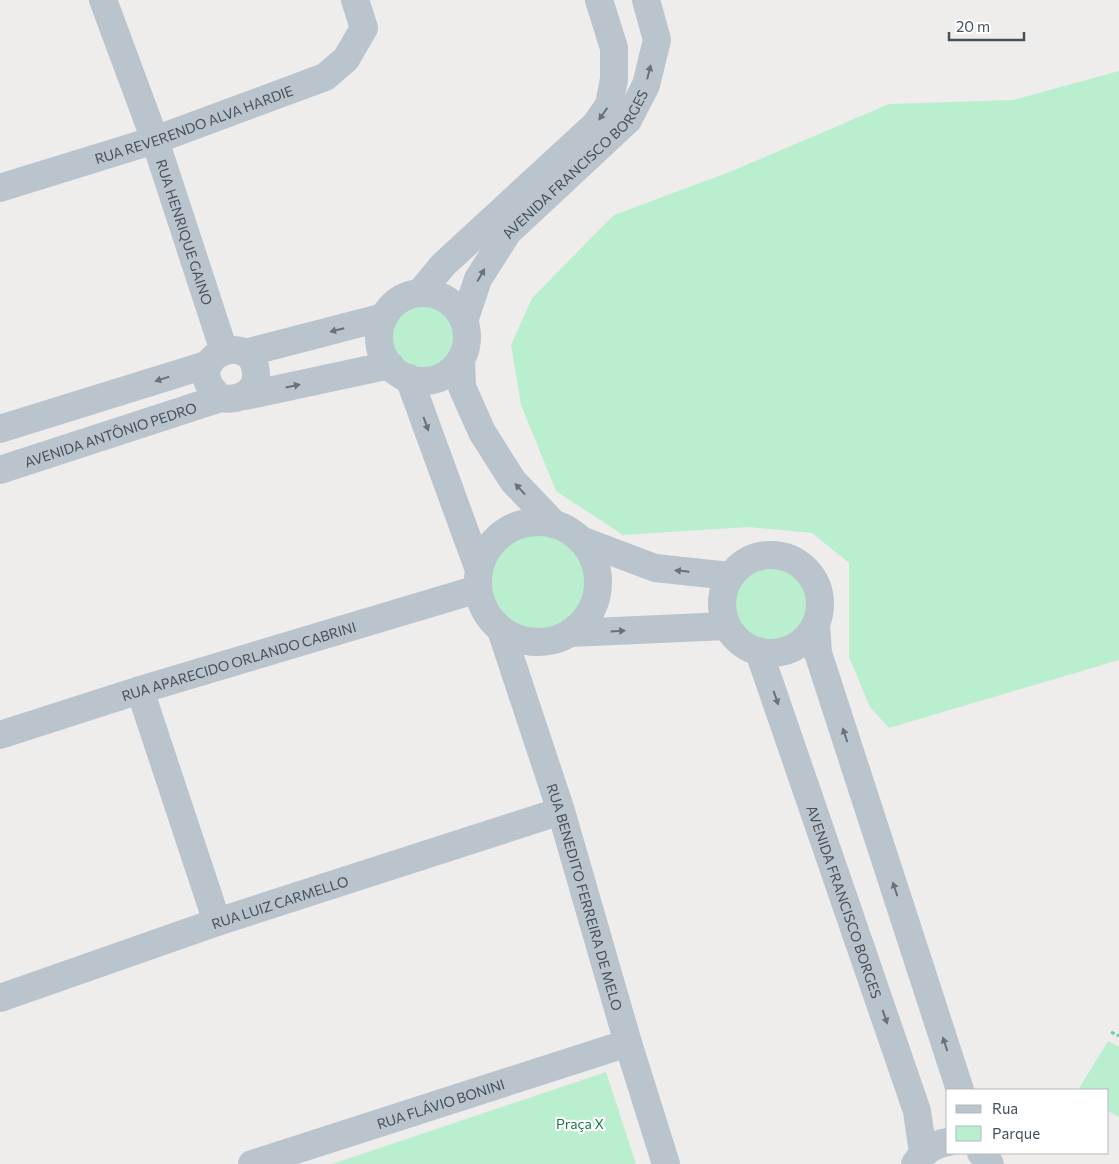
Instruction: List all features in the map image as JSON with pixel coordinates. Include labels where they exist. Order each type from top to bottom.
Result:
[{"type":"street","name":"RUA HENRIQUE GAINO","points":[[103,0],[155,140],[226,356]]},
{"type":"street","name":"RUA REVERENDO ALVA HARDIE","points":[[0,188],[155,140],[325,77],[346,59],[364,28],[355,0]]},
{"type":"street","name":"AVENIDA FRANCISCO BORGES","points":[[464,321],[478,280],[508,232],[570,161],[609,105],[614,78],[614,48],[599,0]]},
{"type":"street","name":"AVENIDA FRANCISCO BORGES","points":[[420,293],[443,265],[570,161],[628,120],[646,85],[657,40],[646,0]]},
{"type":"street","points":[[399,372],[424,380],[438,378],[452,370],[461,359],[466,347],[467,334],[464,321],[458,309],[435,294],[420,293],[405,297],[393,306],[384,318],[380,330],[380,342],[383,354],[399,372],[479,580],[482,605],[490,619],[501,630],[517,639],[535,642],[553,640],[570,633],[583,622],[592,606],[597,589],[597,572],[591,555],[581,540]]},
{"type":"street","points":[[0,429],[226,356],[384,318]]},
{"type":"street","points":[[226,356],[252,359],[257,375],[255,384],[233,397],[210,387],[207,380],[206,372],[226,356]]},
{"type":"street","points":[[461,359],[462,388],[482,432],[513,481],[554,524]]},
{"type":"street","name":"AVENIDA ANTÔNIO PEDRO","points":[[0,470],[233,397],[399,372]]},
{"type":"street","points":[[479,580],[486,552],[499,537],[516,527],[534,522],[554,524],[568,530],[581,540],[655,568],[730,576]]},
{"type":"street","points":[[816,624],[806,638],[792,648],[776,653],[759,652],[746,647],[735,638],[722,614],[724,588],[730,576],[741,564],[756,557],[772,554],[788,557],[802,565],[813,577],[819,592],[820,608],[816,624],[818,653],[960,1089]]},
{"type":"street","name":"RUA APARECIDO ORLANDO CABRINI","points":[[0,735],[479,580]]},
{"type":"street","points":[[570,633],[727,626]]},
{"type":"street","name":"RUA BENEDITO FERREIRA DE MELO","points":[[501,630],[561,811],[628,1043],[666,1164]]},
{"type":"street","name":"AVENIDA FRANCISCO BORGES","points":[[759,652],[916,1111],[919,1159]]},
{"type":"street","points":[[140,690],[217,922]]},
{"type":"street","name":"RUA LUIZ CARMELLO","points":[[0,998],[217,922],[561,811]]},
{"type":"street","name":"RUA FLÁVIO BONINI","points":[[252,1164],[628,1043]]},
{"type":"street","points":[[919,1159],[933,1146],[946,1143]]},
{"type":"street","points":[[982,1154],[990,1164]]},
{"type":"path","points":[[1111,1032],[1119,1036]]},
{"type":"green space","points":[[1119,71],[1119,660],[889,728],[870,707],[849,657],[849,563],[812,533],[749,527],[623,535],[556,491],[521,405],[511,345],[532,298],[614,215],[732,171],[889,104],[1013,100]]},
{"type":"green space","points":[[417,305],[429,305],[446,314],[453,325],[455,337],[453,349],[446,360],[429,369],[417,369],[405,364],[396,355],[391,343],[391,331],[396,319],[405,310]]},
{"type":"green space","points":[[538,535],[556,538],[572,549],[583,565],[586,583],[583,601],[572,617],[556,628],[538,631],[520,628],[504,617],[493,601],[490,583],[493,565],[504,549],[520,538]]},
{"type":"green space","points":[[771,567],[785,570],[798,578],[806,591],[809,605],[806,619],[798,632],[785,640],[771,643],[757,640],[744,632],[736,619],[733,605],[736,591],[744,578],[757,570]]},
{"type":"green space","points":[[1108,1041],[1119,1047],[1119,1117],[1109,1112],[1109,1089],[1079,1089]]},
{"type":"green space","name":"Praça X","points":[[606,1072],[636,1164],[332,1164]]}]
